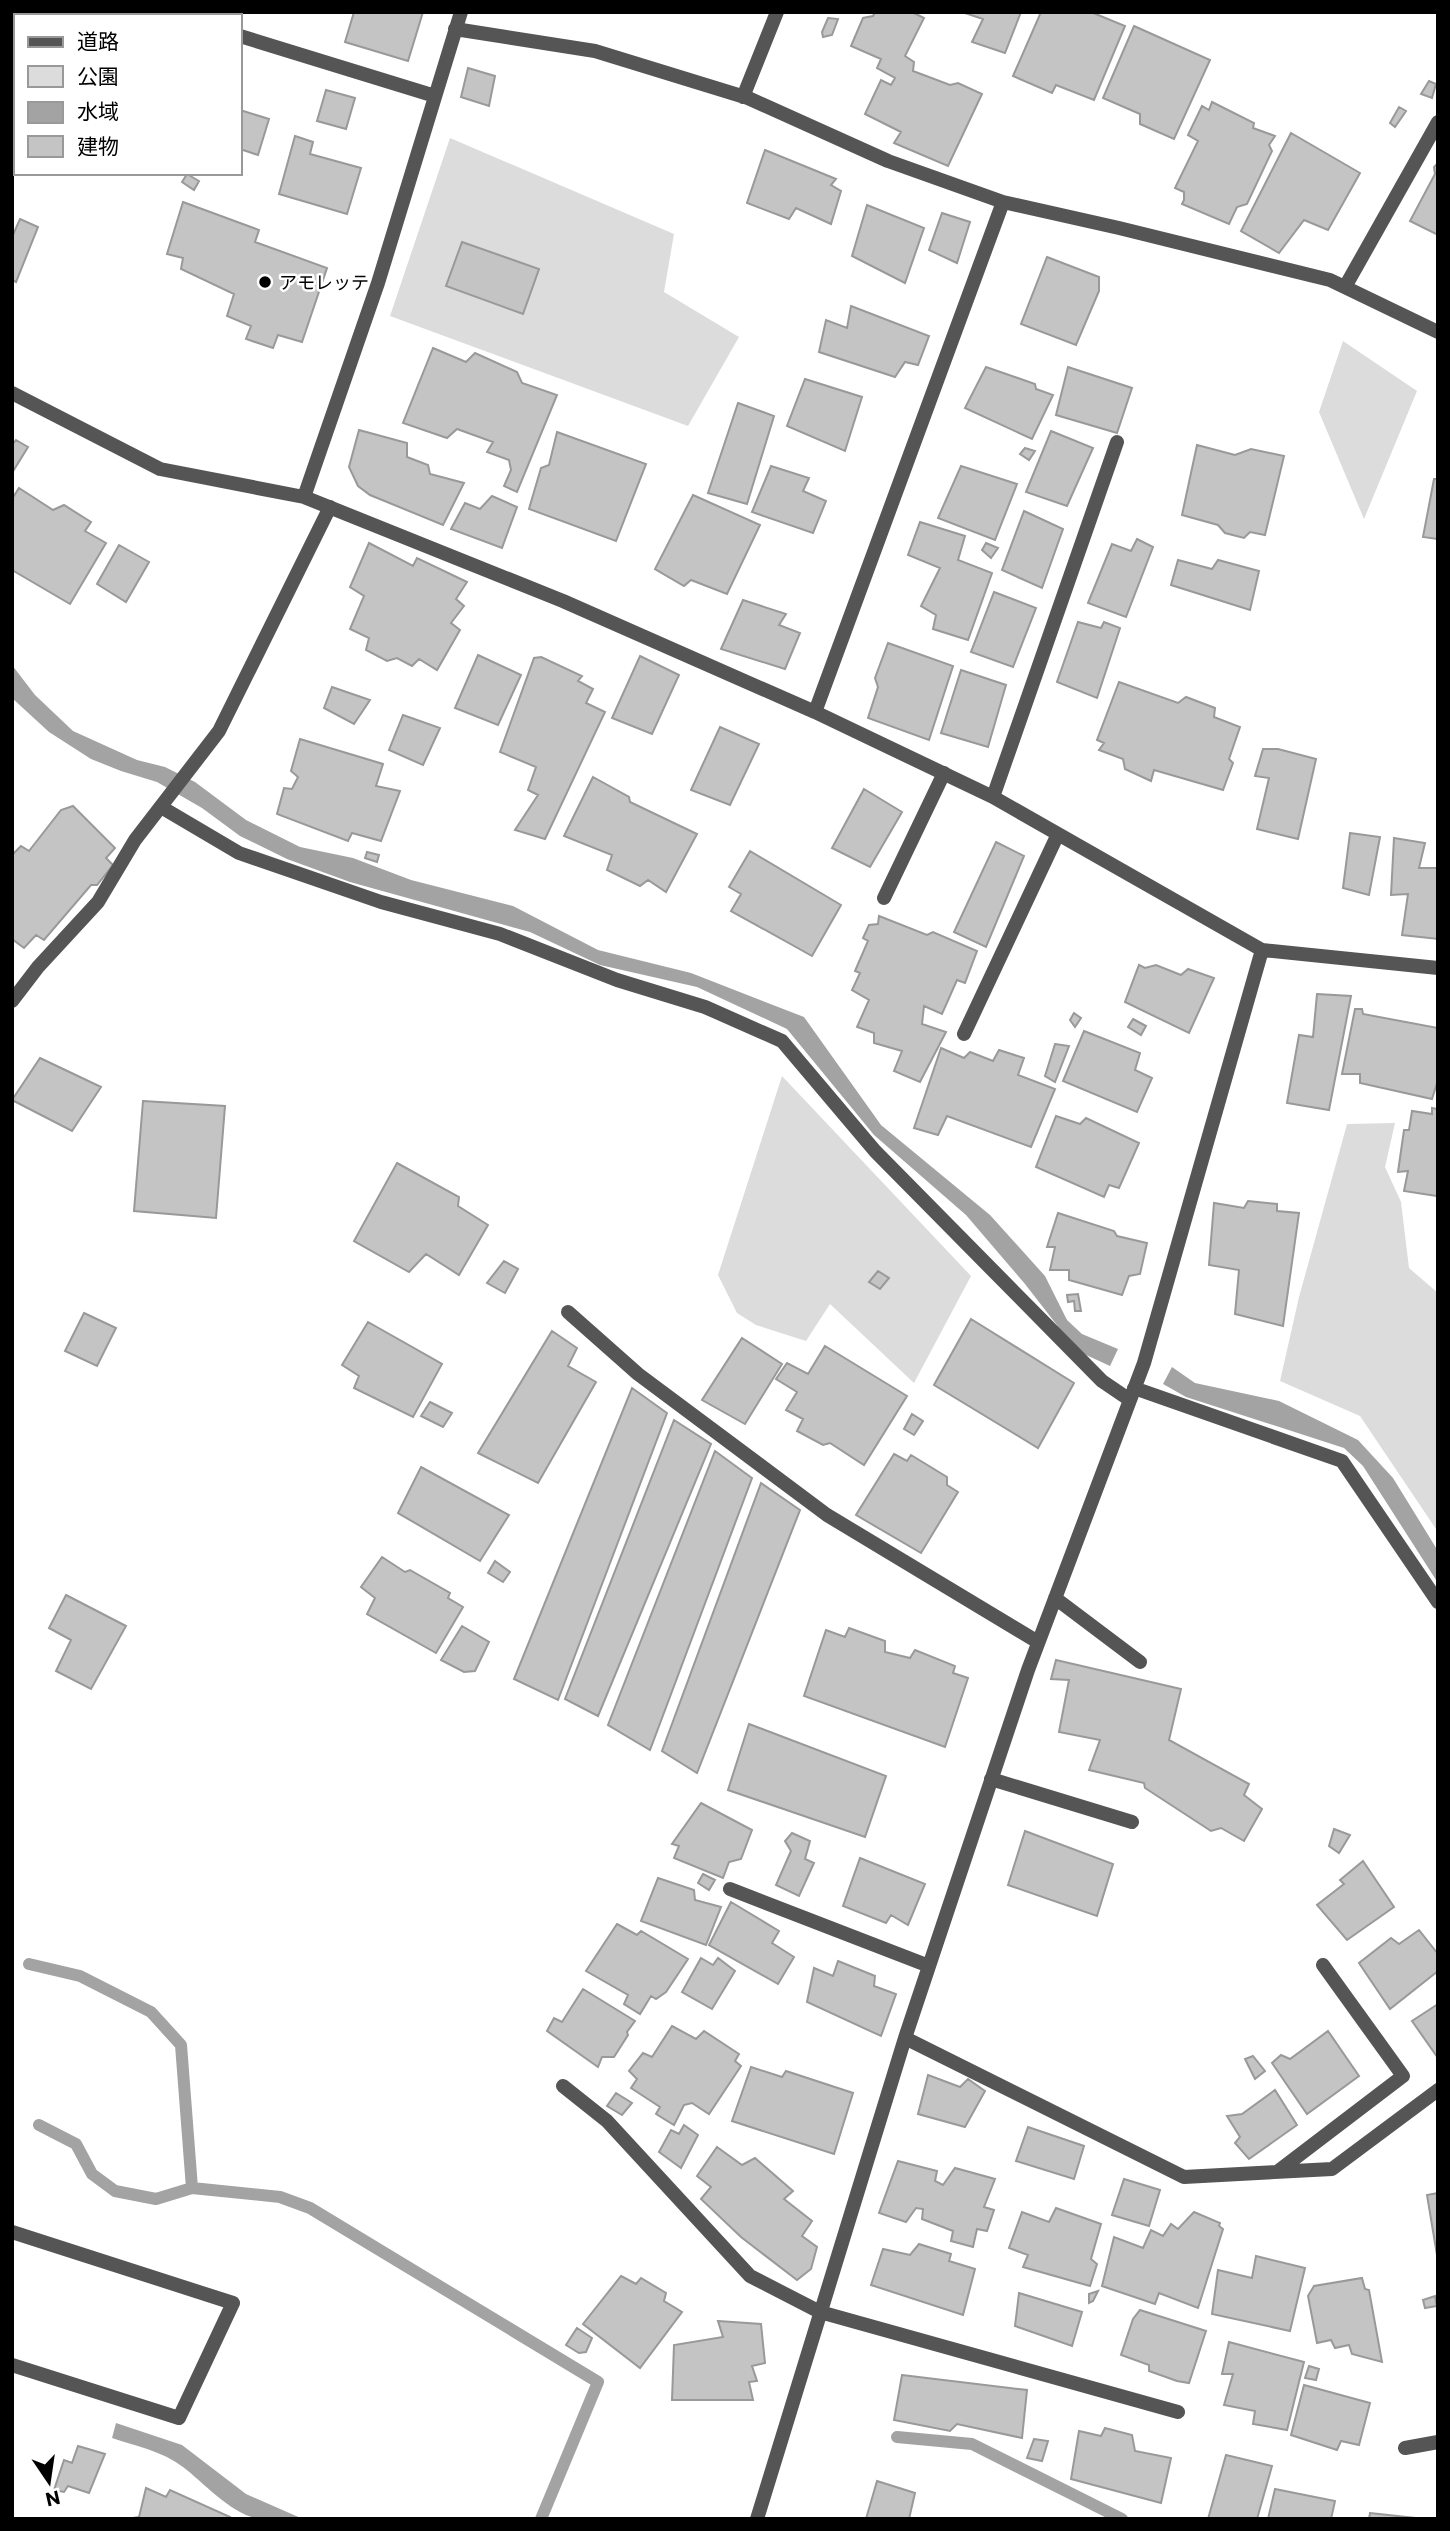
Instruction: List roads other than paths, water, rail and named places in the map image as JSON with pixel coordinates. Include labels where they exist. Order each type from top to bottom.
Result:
[{"type":"street","points":[[304,497],[378,283],[461,12]]},
{"type":"street","points":[[743,97],[777,12]]},
{"type":"street","points":[[455,29],[595,51],[743,97],[888,161],[1003,202],[1331,281],[1438,332]]},
{"type":"street","points":[[242,37],[435,96]]},
{"type":"street","points":[[1345,288],[1438,122]]},
{"type":"street","points":[[815,712],[1003,202]]},
{"type":"street","points":[[12,393],[160,469],[304,497],[563,601],[815,712],[993,797],[1262,950],[1438,968]]},
{"type":"street","points":[[993,797],[1117,442]]},
{"type":"street","points":[[12,1001],[38,967],[98,902],[135,840],[219,731],[330,507]]},
{"type":"street","points":[[884,898],[943,773]]},
{"type":"street","points":[[161,807],[239,853],[381,902],[500,934],[617,980],[705,1007],[782,1041],[875,1151],[1102,1381],[1132,1394],[1342,1461],[1438,1602]]},
{"type":"street","points":[[964,1034],[1058,834]]},
{"type":"street","points":[[757,2519],[905,2038],[991,1779],[1038,1642],[1144,1363],[1262,950]]},
{"type":"street","points":[[568,1312],[638,1374],[827,1515],[1038,1642]]},
{"type":"street","points":[[1055,1598],[1140,1662]]},
{"type":"street","points":[[991,1779],[1132,1822]]},
{"type":"street","points":[[730,1889],[929,1966]]},
{"type":"street","points":[[1277,2172],[1403,2076],[1324,1965]]},
{"type":"street","points":[[905,2038],[1184,2177],[1332,2169],[1438,2090]]},
{"type":"street","points":[[563,2086],[607,2121],[750,2276],[820,2312],[1178,2412]]},
{"type":"street","points":[[12,2232],[233,2304],[179,2418],[12,2365]]},
{"type":"street","points":[[1405,2448],[1438,2442]]},
{"type":"water","points":[[12,665],[35,695],[73,731],[137,760],[165,767],[195,782],[246,820],[300,847],[353,858],[411,880],[513,906],[598,950],[691,973],[804,1017],[881,1125],[990,1215],[1045,1276],[1067,1320],[1082,1334],[1118,1349],[1110,1366],[1084,1354],[1067,1338],[966,1215],[874,1135],[787,1029],[697,987],[600,965],[530,932],[350,882],[287,859],[240,836],[202,808],[157,782],[91,759],[49,732],[12,698]]},
{"type":"water","points":[[1172,1367],[1195,1383],[1279,1401],[1358,1440],[1393,1478],[1438,1551],[1438,1583],[1363,1466],[1344,1448],[1186,1397],[1163,1384]]},
{"type":"water","points":[[116,2423],[182,2445],[246,2494],[303,2519],[259,2519],[238,2511],[175,2461],[112,2438]]},
{"type":"waterway","points":[[29,1964],[80,1976],[151,2012],[181,2045],[192,2188]]},
{"type":"waterway","points":[[39,2125],[76,2144],[92,2174],[115,2191],[156,2199],[192,2188],[280,2197],[310,2208],[598,2382],[541,2519]]},
{"type":"waterway","points":[[897,2437],[972,2444],[1122,2519]]},
{"type":"place","name":"アモレッテ","points":[[265,282]]}]
